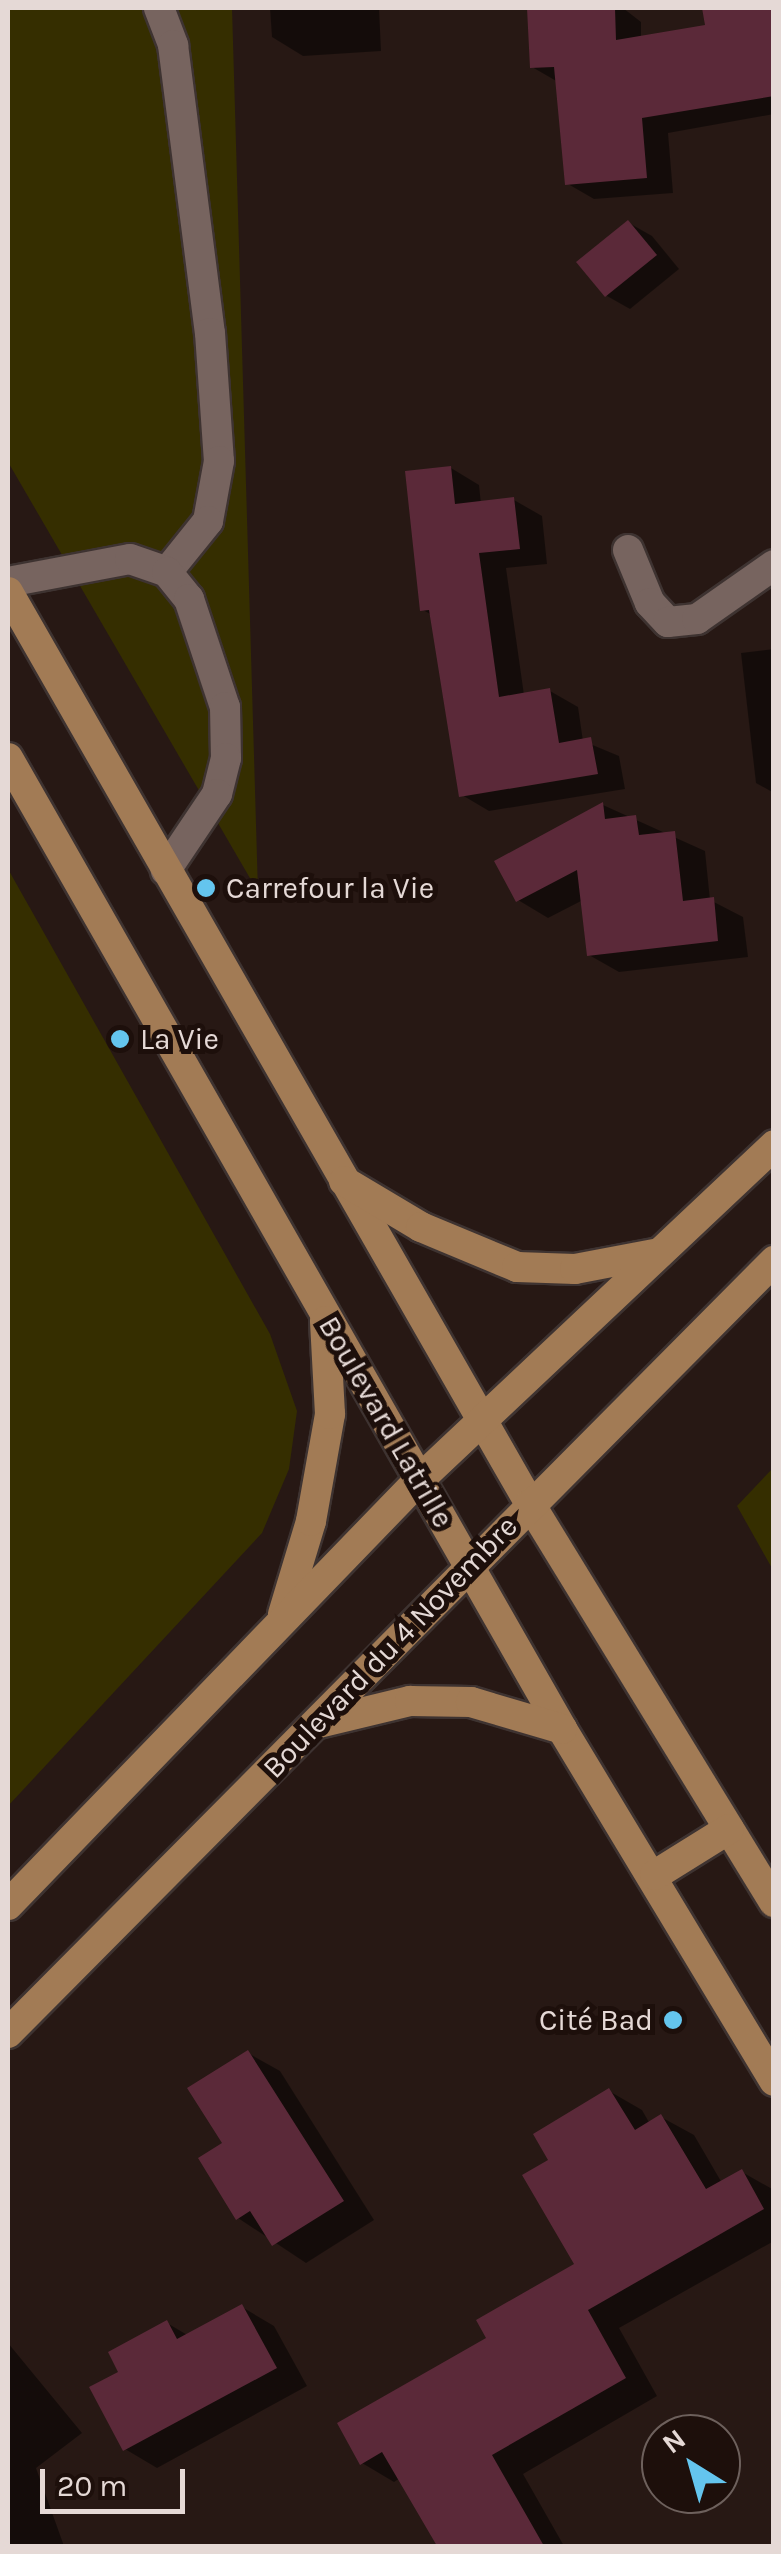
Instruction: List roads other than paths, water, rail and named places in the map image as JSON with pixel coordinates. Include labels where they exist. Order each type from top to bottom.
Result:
[{"type":"main road","points":[[8,592],[530,1504],[774,1902]]},
{"type":"main road","name":"Boulevard Latrille","points":[[8,758],[562,1729],[655,1875],[774,2081]]},
{"type":"main road","points":[[8,1904],[419,1480],[774,1145]]},
{"type":"main road","points":[[342,1179],[421,1227],[518,1266],[575,1269],[659,1253]]},
{"type":"main road","name":"Boulevard du 4 Novembre","points":[[8,2033],[774,1261]]},
{"type":"main road","points":[[281,1620],[311,1521],[330,1414],[325,1318]]},
{"type":"main road","points":[[316,1724],[410,1702],[471,1702],[562,1729]]},
{"type":"main road","points":[[655,1875],[730,1829]]},
{"type":"street","points":[[159,8],[175,63],[219,460],[208,521],[167,572]]},
{"type":"street","points":[[628,550],[650,603],[668,622],[697,619],[774,565]]},
{"type":"street","points":[[8,582],[130,558],[167,572],[188,600],[225,707],[226,758],[217,794],[166,870]]},
{"type":"place","name":"Carrefour la Vie","points":[[206,888]]},
{"type":"place","name":"La Vie","points":[[120,1039]]},
{"type":"place","name":"Cité Bad","points":[[673,2020]]}]
